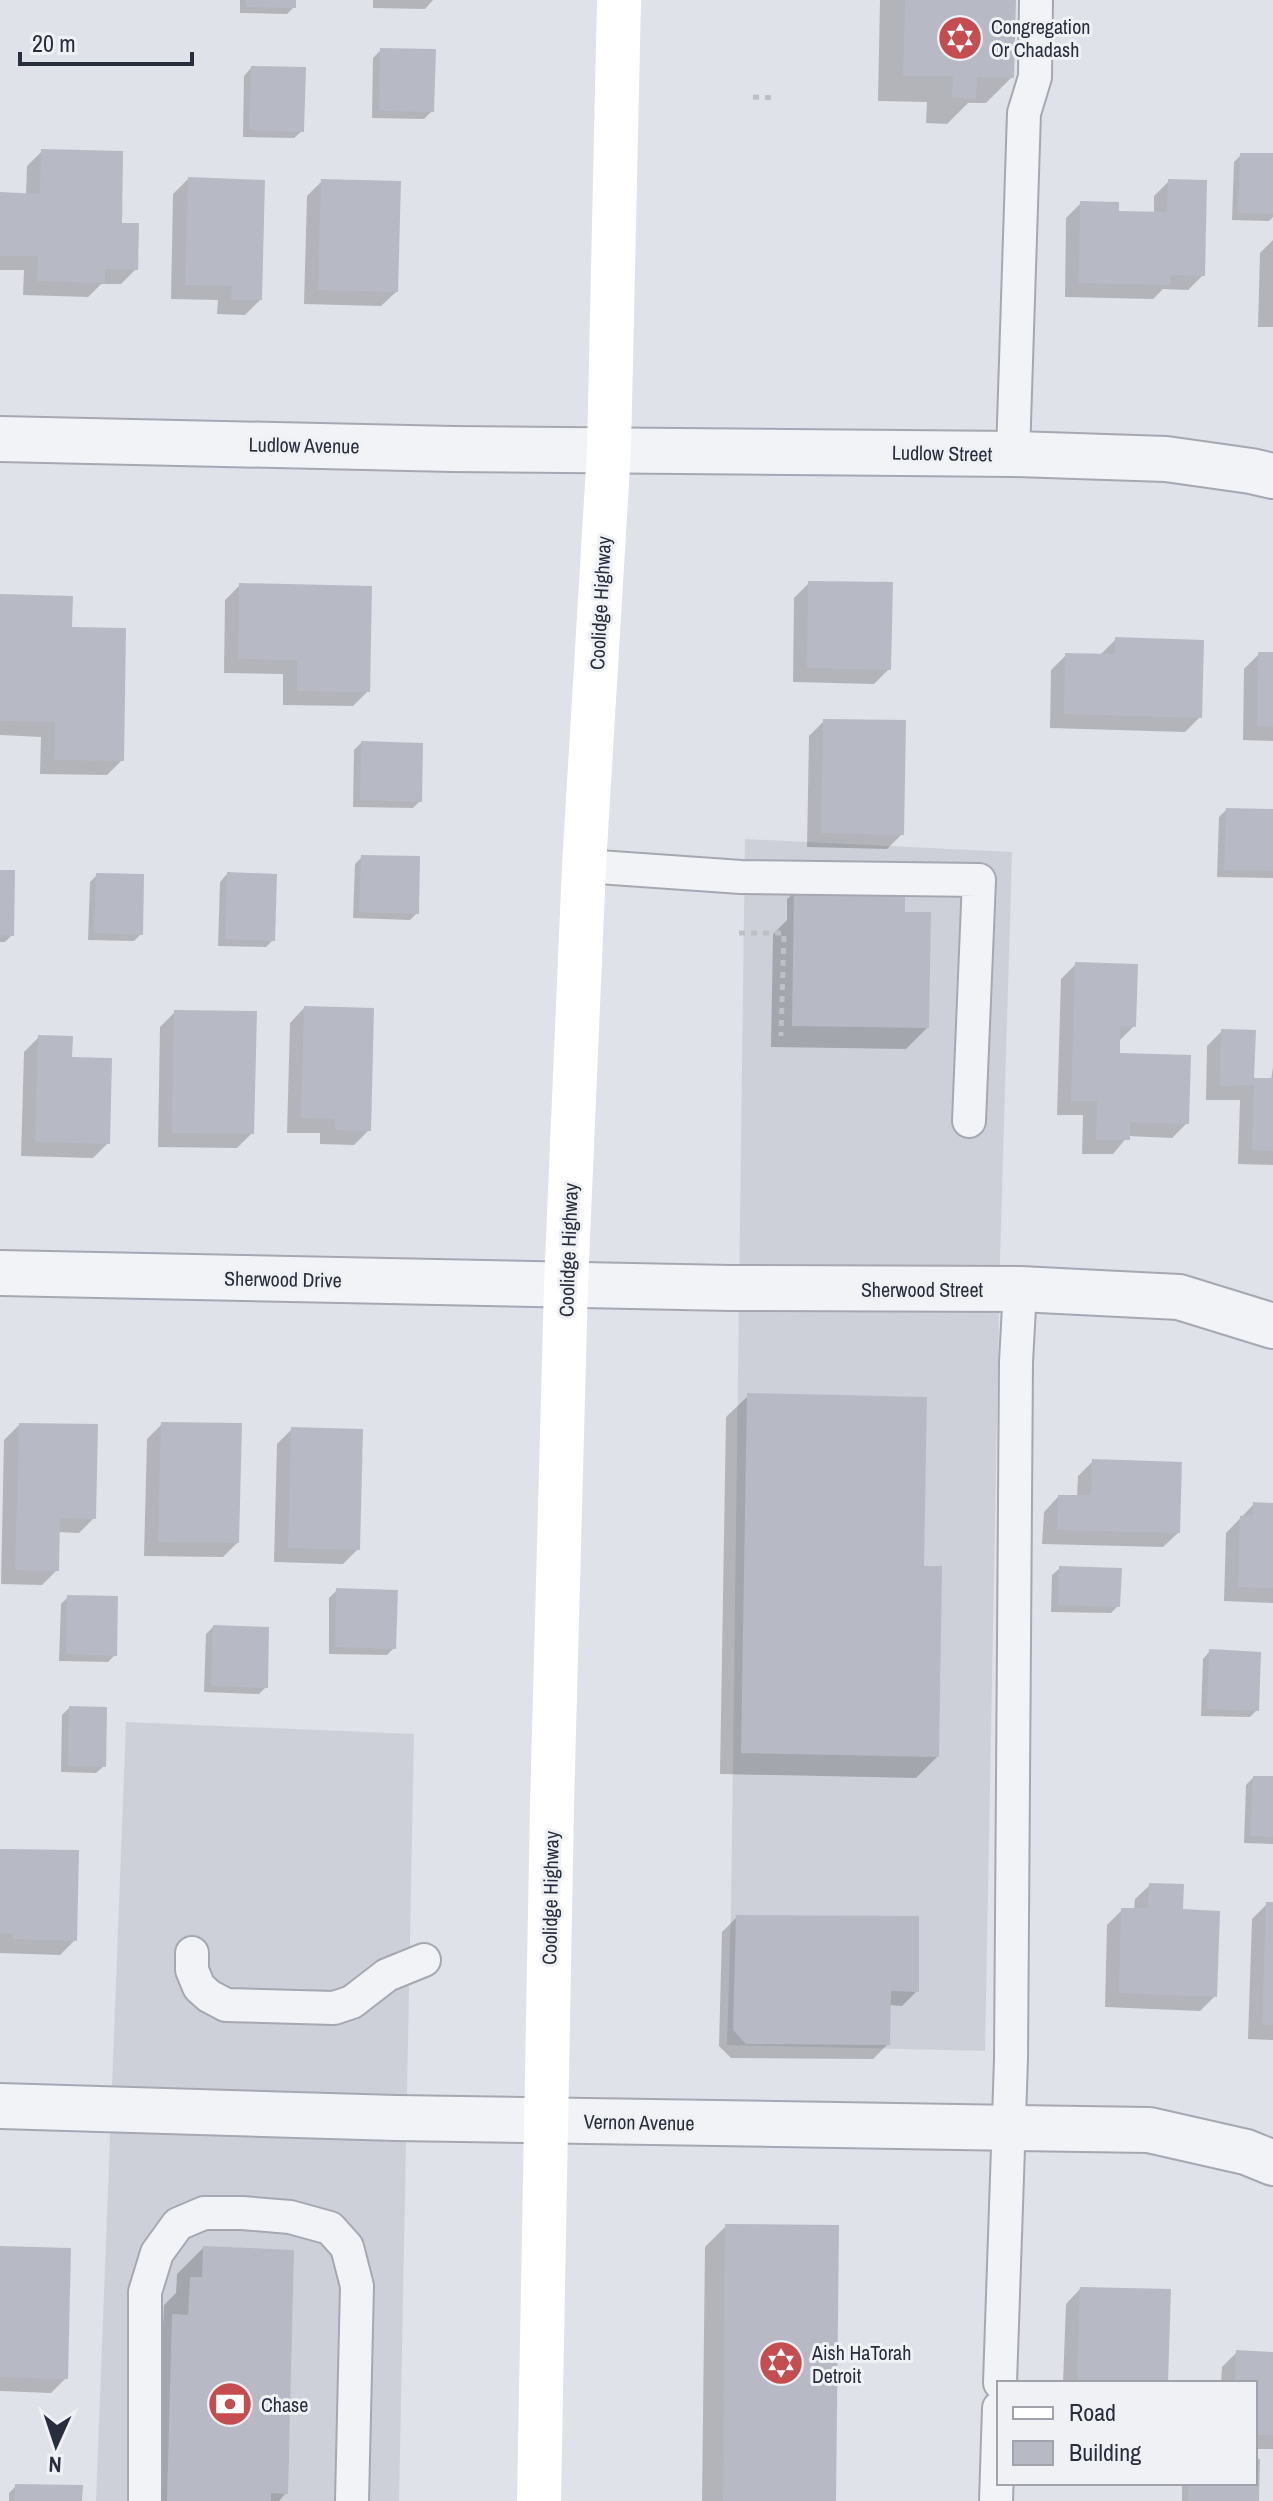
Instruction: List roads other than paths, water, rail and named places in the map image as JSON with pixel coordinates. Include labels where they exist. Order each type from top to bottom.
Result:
[{"type":"main road","name":"Coolidge Highway","points":[[539,2501],[551,1821],[566,1285],[584,866],[609,450],[619,0]]},
{"type":"street","name":"Ludlow Avenue","points":[[0,439],[609,450]]},
{"type":"street","name":"Ludlow Street","points":[[609,450],[1013,454],[1166,459],[1273,476]]},
{"type":"street","name":"Sherwood Drive","points":[[0,1273],[566,1285]]},
{"type":"street","name":"Sherwood Street","points":[[566,1285],[1020,1289],[1179,1297],[1273,1326]]},
{"type":"street","name":"Vernon Avenue","points":[[0,2106],[546,2121],[1149,2130],[1246,2152],[1273,2163]]},
{"type":"lane","points":[[1013,454],[1024,113],[1035,77],[1036,0]]},
{"type":"lane","points":[[584,866],[741,877],[979,880],[969,1121]]},
{"type":"lane","points":[[1000,2381],[1011,2059],[1016,1393],[1020,1289]]},
{"type":"lane","points":[[192,1953],[192,1970],[199,1987],[226,2005],[334,2008],[352,2002],[387,1975],[424,1960]]},
{"type":"lane","points":[[145,2501],[145,2292],[157,2253],[178,2224],[204,2213],[242,2213],[290,2217],[330,2228],[347,2247],[357,2286],[352,2501]]},
{"type":"lane","points":[[996,2501],[997,2470]]},
{"type":"place","name":"Congregation Or Chadash","points":[[960,38]]},
{"type":"place","name":"Aish HaTorah Detroit","points":[[781,2363]]},
{"type":"place","name":"Chase","points":[[230,2404]]}]
